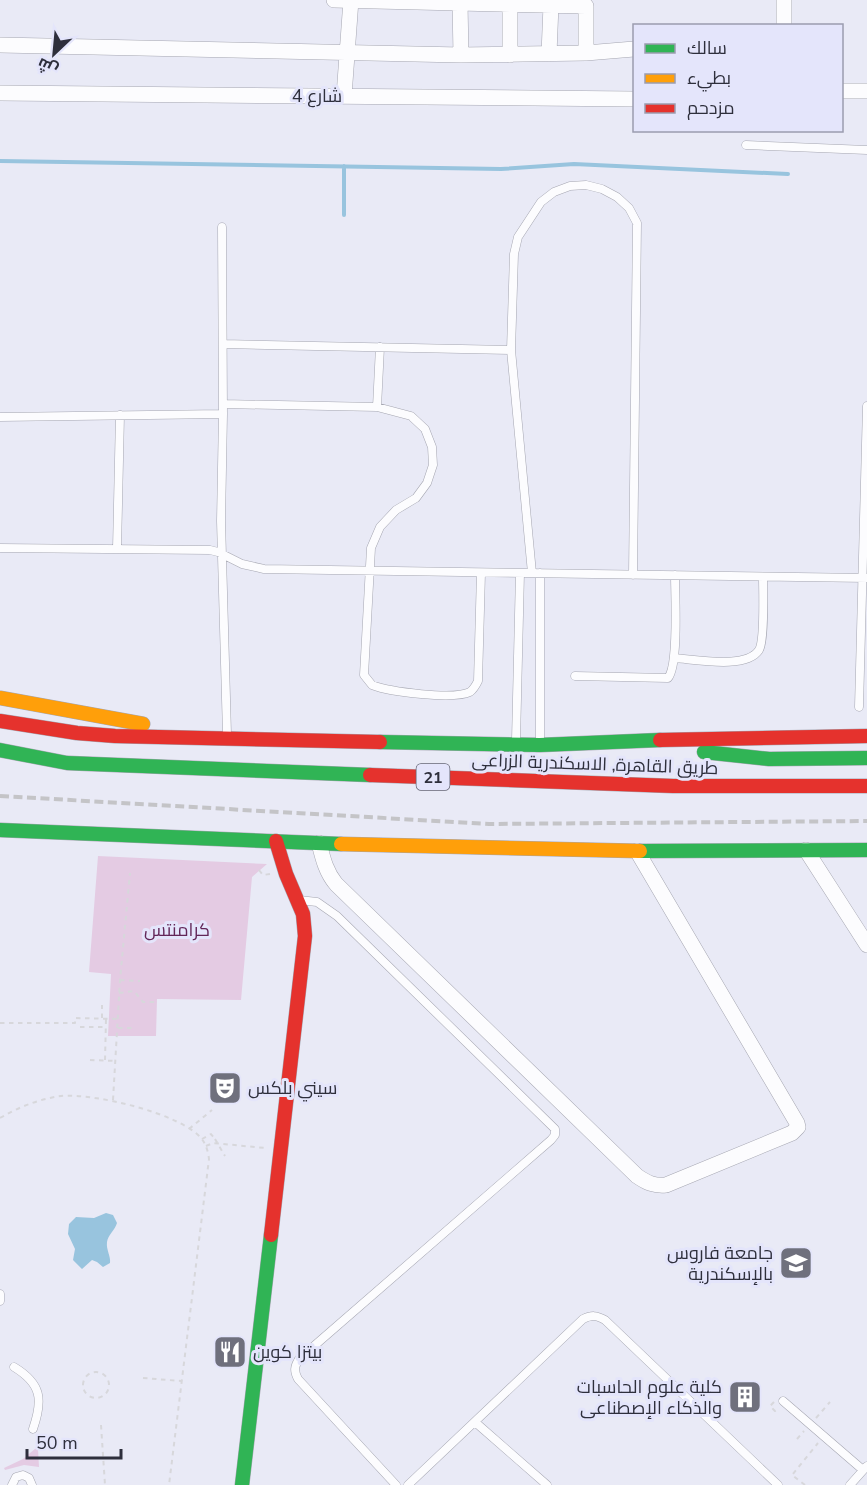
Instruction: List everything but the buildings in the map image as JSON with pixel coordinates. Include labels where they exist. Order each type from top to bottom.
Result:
[{"type":"main road","points":[[0,698],[120,719],[203,738]]},
{"type":"main road","name":"طريق القاهرة, الاسكندرية الزراعى","points":[[0,721],[77,733],[540,745],[867,736]]},
{"type":"main road","points":[[659,740],[698,751],[743,758],[867,758]]},
{"type":"main road","name":"طريق القاهرة, الاسكندرية الزراعى","points":[[0,750],[67,763],[673,786],[867,786]]},
{"type":"main road","points":[[0,830],[319,843],[637,851],[867,850]]},
{"type":"main road","points":[[242,1485],[305,947],[302,900],[286,874],[281,841]]},
{"type":"main road","points":[[253,1485],[280,1147]]},
{"type":"street","points":[[334,0],[510,2],[551,5],[583,3],[587,8],[586,53]]},
{"type":"street","points":[[344,96],[351,0]]},
{"type":"street","points":[[784,0],[784,24]]},
{"type":"street","points":[[510,2],[510,55]]},
{"type":"street","points":[[460,3],[461,55]]},
{"type":"street","points":[[549,54],[551,5]]},
{"type":"street","points":[[0,45],[461,55],[586,53],[633,49]]},
{"type":"street","points":[[843,91],[867,91]]},
{"type":"street","name":"شارع 4","points":[[0,93],[633,99]]},
{"type":"street","points":[[319,843],[328,875],[336,884],[637,1176],[656,1186],[666,1185],[792,1133],[798,1127],[637,851]]},
{"type":"street","points":[[806,850],[867,945]]},
{"type":"lane","points":[[746,145],[867,150]]},
{"type":"lane","points":[[540,745],[536,573],[512,350],[514,254],[518,237],[541,202],[554,192],[570,186],[586,185],[603,189],[617,197],[629,208],[637,223],[633,575]]},
{"type":"lane","points":[[222,227],[221,485],[227,738]]},
{"type":"lane","points":[[223,344],[512,350]]},
{"type":"lane","points":[[377,407],[380,347]]},
{"type":"lane","points":[[223,404],[377,407],[411,416],[424,429],[432,447],[433,465],[427,483],[416,498],[396,510],[381,527],[371,548],[364,675],[375,686],[397,691],[431,694],[466,693],[476,685],[481,573]]},
{"type":"lane","points":[[859,707],[865,578],[867,406]]},
{"type":"lane","points":[[0,417],[223,414]]},
{"type":"lane","points":[[117,549],[120,416]]},
{"type":"lane","points":[[0,548],[210,550],[242,564],[264,569],[865,578]]},
{"type":"lane","points":[[516,744],[520,573]]},
{"type":"lane","points":[[575,676],[668,678],[672,673],[674,658],[675,575]]},
{"type":"lane","points":[[674,658],[737,663],[752,657],[759,650],[762,638],[763,577]]},
{"type":"lane","points":[[302,900],[322,905],[337,916],[555,1129],[555,1135],[551,1140],[298,1359],[295,1365],[298,1379],[396,1485]]},
{"type":"lane","points":[[0,1294],[0,1302]]},
{"type":"lane","points":[[408,1485],[583,1319],[590,1316],[598,1316],[604,1320],[778,1485]]},
{"type":"lane","points":[[14,1367],[29,1378],[38,1391],[39,1411],[33,1429]]},
{"type":"lane","points":[[783,1401],[865,1468],[850,1485]]},
{"type":"lane","points":[[475,1422],[547,1485]]},
{"type":"lane","points":[[12,1485],[16,1477],[23,1475],[29,1478],[32,1485]]},
{"type":"path","points":[[113,1100],[119,993],[130,873]]},
{"type":"path","points":[[120,980],[140,981]]},
{"type":"path","points":[[119,993],[134,991],[143,1002],[157,1002]]},
{"type":"path","points":[[102,1005],[106,1027],[105,1060]]},
{"type":"path","points":[[0,1023],[75,1023],[75,1018],[118,1019]]},
{"type":"path","points":[[80,1027],[106,1027]]},
{"type":"path","points":[[118,1028],[136,1028]]},
{"type":"path","points":[[90,1060],[116,1061]]},
{"type":"path","points":[[0,1118],[34,1102],[60,1096],[87,1096],[113,1100],[160,1116],[189,1129],[202,1139],[206,1146],[209,1159],[169,1485]]},
{"type":"path","points":[[189,1129],[212,1110]]},
{"type":"path","points":[[202,1139],[211,1134],[225,1156]]},
{"type":"path","points":[[206,1146],[213,1143],[280,1147]]},
{"type":"path","points":[[92,1371],[101,1371],[110,1386],[107,1393],[98,1400],[91,1397],[84,1389],[85,1378],[92,1371]]},
{"type":"path","points":[[143,1378],[182,1381]]},
{"type":"path","points":[[770,1406],[774,1410]]},
{"type":"path","points":[[102,1425],[105,1485]]},
{"type":"path","points":[[805,1485],[792,1475],[824,1436]]},
{"type":"green space","name":"كرامنتس","points":[[98,856],[267,864],[252,877],[241,1000],[157,999],[156,1036],[108,1036],[111,974],[89,972]]},
{"type":"green space","points":[[36,1448],[38,1449],[39,1467],[24,1465],[5,1470],[4,1468],[23,1459]]},
{"type":"water","points":[[106,1213],[113,1215],[117,1223],[107,1242],[110,1263],[103,1267],[92,1260],[82,1269],[73,1260],[75,1249],[68,1234],[69,1224],[76,1217],[94,1218]]},
{"type":"waterway","points":[[0,161],[501,169],[574,164],[788,174]]},
{"type":"waterway","points":[[344,166],[344,215]]},
{"type":"railway","points":[[0,796],[489,824],[867,821]]},
{"type":"traffic: fast","points":[[380,742],[540,745],[660,740]]},
{"type":"traffic: fast","points":[[0,750],[67,763],[370,775]]},
{"type":"traffic: fast","points":[[704,752],[769,759],[867,758]]},
{"type":"traffic: fast","points":[[0,830],[341,844]]},
{"type":"traffic: fast","points":[[640,851],[867,850]]},
{"type":"traffic: fast","points":[[242,1485],[271,1235]]},
{"type":"traffic: slow","points":[[0,698],[143,724]]},
{"type":"traffic: slow","points":[[341,844],[640,851]]},
{"type":"traffic: jam","points":[[0,721],[77,733],[115,736],[380,742]]},
{"type":"traffic: jam","points":[[660,740],[867,736]]},
{"type":"traffic: jam","points":[[370,775],[673,786],[867,786]]},
{"type":"traffic: jam","points":[[271,1235],[305,936],[303,914],[286,874],[276,841]]},
{"type":"place","name":"سيني بلكس","points":[[225,1088]]},
{"type":"place","name":"جامعة فاروس بالإسكندرية","points":[[796,1263]]},
{"type":"place","name":"بيتزا كوين","points":[[230,1352]]},
{"type":"place","name":"كلية علوم الحاسبات والذكاء الإصطناعى","points":[[745,1397]]}]
